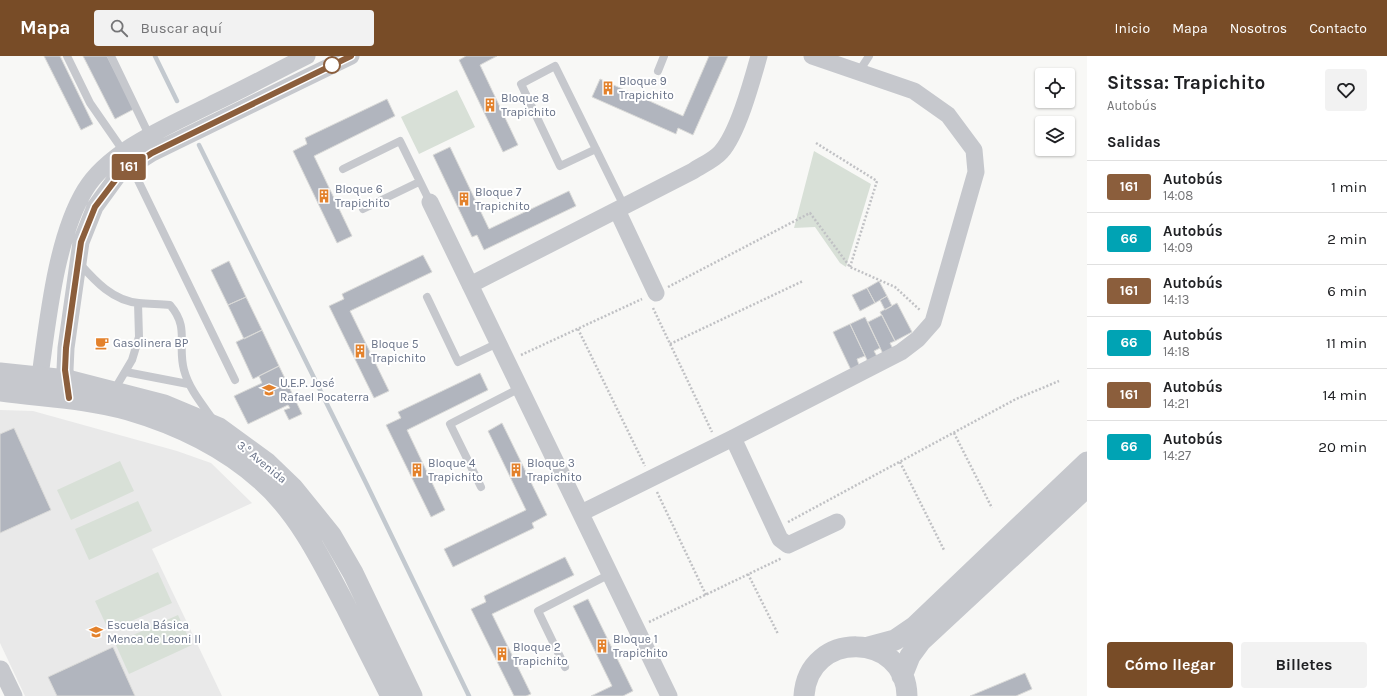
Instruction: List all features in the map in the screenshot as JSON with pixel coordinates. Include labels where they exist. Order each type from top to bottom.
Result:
[{"type":"street","points":[[0,373],[38,386],[68,389],[66,348],[81,242],[95,207],[120,174],[128,159],[150,137],[185,117],[307,56]]},
{"type":"street","points":[[38,386],[50,309],[66,232],[86,189],[102,169],[128,159],[152,153],[351,56]]},
{"type":"street","points":[[470,286],[693,171],[720,153],[732,134],[746,99],[759,56]]},
{"type":"street","points":[[580,513],[726,442],[901,352],[918,339],[933,322],[976,172],[974,150],[948,115],[914,91],[812,56]]},
{"type":"street","points":[[430,202],[669,696]]},
{"type":"street","points":[[620,208],[652,295]]},
{"type":"street","points":[[0,391],[38,386]]},
{"type":"street","name":"3.° Avenida","points":[[68,389],[113,392],[164,405],[219,428],[267,462],[293,488],[330,535],[353,574],[412,696]]},
{"type":"street","name":"3.° Avenida","points":[[68,389],[179,429],[239,462],[262,480],[283,502],[306,534],[328,573],[391,696]]},
{"type":"street","points":[[726,442],[776,529],[780,539],[788,545],[837,522]]},
{"type":"street","points":[[869,648],[895,640],[914,626],[1087,462]]},
{"type":"street","points":[[902,676],[910,656],[921,641],[1087,487]]},
{"type":"street","points":[[803,696],[806,682],[812,670],[820,660],[830,652],[843,647],[856,646],[869,648],[882,654],[894,663],[902,676],[907,696]]},
{"type":"street","points":[[1,669],[14,696]]},
{"type":"lane","points":[[66,56],[90,104],[128,159],[236,380]]},
{"type":"lane","points":[[110,56],[150,137]]},
{"type":"lane","points":[[658,71],[664,56]]},
{"type":"lane","points":[[858,73],[869,56]]},
{"type":"lane","points":[[596,149],[560,166],[521,84],[555,66],[596,149],[620,208]]},
{"type":"lane","points":[[343,169],[400,141],[430,202]]},
{"type":"lane","points":[[363,208],[419,182]]},
{"type":"lane","points":[[78,262],[98,284],[123,299],[138,303],[170,305],[178,314],[182,328],[183,368],[188,384],[219,428]]},
{"type":"lane","points":[[427,297],[458,362],[498,343]]},
{"type":"lane","points":[[113,392],[132,360],[139,337],[138,303]]},
{"type":"lane","points":[[126,372],[188,384]]},
{"type":"lane","points":[[481,487],[450,424],[520,388]]},
{"type":"lane","points":[[565,667],[538,611],[610,574]]},
{"type":"path","points":[[816,143],[877,181],[850,267]]},
{"type":"path","points":[[507,361],[652,295],[810,213],[850,267],[895,287],[933,322]]},
{"type":"path","points":[[670,344],[803,281]]},
{"type":"path","points":[[652,295],[670,344],[726,442]]},
{"type":"path","points":[[578,329],[706,595]]},
{"type":"path","points":[[776,529],[1016,399],[1059,381]]},
{"type":"path","points":[[954,433],[992,508]]},
{"type":"path","points":[[900,462],[944,550]]},
{"type":"path","points":[[636,628],[786,556],[788,545]]},
{"type":"path","points":[[748,574],[778,634]]},
{"type":"shaded area","points":[[457,90],[475,127],[419,154],[401,117]]},
{"type":"shaded area","points":[[814,151],[871,184],[846,267],[840,263],[815,227],[794,228]]},
{"type":"shaded area","points":[[0,410],[33,411],[177,451],[211,463],[252,503],[152,549],[222,696],[25,696],[0,643]]},
{"type":"shaded area","points":[[120,461],[134,491],[71,520],[57,490]]},
{"type":"shaded area","points":[[138,501],[152,531],[89,560],[75,529]]},
{"type":"shaded area","points":[[158,572],[172,603],[109,631],[95,601]]},
{"type":"shaded area","points":[[178,615],[192,645],[129,674],[115,643]]},
{"type":"building","points":[[44,56],[60,56],[93,124],[81,130]]},
{"type":"building","points":[[83,56],[107,56],[134,109],[115,119]]},
{"type":"building","name":"Bloque 8 Trapichito","points":[[466,56],[497,56],[480,65],[518,145],[503,152],[459,60]]},
{"type":"building","name":"Bloque 9 Trapichito","points":[[709,56],[728,56],[693,135],[678,128],[676,134],[592,97],[600,79],[683,116]]},
{"type":"building","name":"Bloque 6 Trapichito","points":[[387,99],[395,116],[314,156],[352,236],[337,243],[293,151],[307,144],[305,138]]},
{"type":"building","name":"Bloque 7 Trapichito","points":[[450,147],[489,229],[569,191],[576,206],[484,250],[477,235],[472,237],[433,155]]},
{"type":"building","name":"Bloque 5 Trapichito","points":[[423,255],[432,272],[350,311],[389,391],[374,398],[329,306],[344,299],[342,294]]},
{"type":"building","points":[[229,261],[246,297],[228,305],[211,270]]},
{"type":"building","points":[[879,281],[887,296],[875,303],[867,288]]},
{"type":"building","points":[[867,288],[875,303],[860,311],[852,295]]},
{"type":"building","points":[[887,296],[892,306],[885,310],[880,300]]},
{"type":"building","points":[[246,297],[262,330],[244,339],[228,305]]},
{"type":"building","points":[[897,303],[912,332],[895,341],[880,312]]},
{"type":"building","points":[[882,315],[895,341],[890,343],[894,351],[884,356],[868,322]]},
{"type":"building","points":[[865,317],[880,348],[874,351],[879,360],[869,364],[850,324]]},
{"type":"building","points":[[850,324],[865,356],[857,359],[860,368],[852,372],[833,332]]},
{"type":"building","points":[[262,330],[279,366],[253,379],[236,342]]},
{"type":"building","name":"U.E.P. José Rafael Pocaterra","points":[[279,366],[302,414],[289,420],[284,410],[290,408],[288,405],[248,424],[234,396],[262,383],[259,376]]},
{"type":"building","name":"Bloque 4 Trapichito","points":[[480,373],[488,390],[407,430],[445,510],[431,517],[386,425],[401,418],[398,412]]},
{"type":"building","name":"Bloque 3 Trapichito","points":[[502,423],[547,515],[532,523],[534,528],[453,567],[444,549],[526,510],[488,431]]},
{"type":"building","points":[[14,428],[51,510],[0,533],[0,434]]},
{"type":"building","name":"Bloque 2 Trapichito","points":[[565,557],[574,575],[492,614],[531,694],[526,696],[514,696],[471,609],[486,602],[484,596]]},
{"type":"building","name":"Bloque 1 Trapichito","points":[[588,599],[633,691],[623,696],[591,696],[612,686],[573,606]]},
{"type":"building","points":[[113,647],[135,696],[57,696],[48,677]]},
{"type":"building","points":[[1025,673],[1032,689],[1016,696],[970,696]]},
{"type":"waterway","points":[[155,56],[177,101]]},
{"type":"waterway","points":[[199,145],[367,485],[469,696]]},
{"type":"bus line","name":"161","points":[[69,398],[65,370],[66,348],[81,242],[86,226],[95,207],[107,189],[120,174],[152,153],[351,56]]},
{"type":"place","name":"Bloque 9 Trapichito","points":[[608,88]]},
{"type":"place","name":"Bloque 8 Trapichito","points":[[490,105]]},
{"type":"place","name":"Bloque 6 Trapichito","points":[[324,196]]},
{"type":"place","name":"Bloque 7 Trapichito","points":[[464,199]]},
{"type":"place","name":"Gasolinera BP","points":[[102,343]]},
{"type":"place","name":"Bloque 5 Trapichito","points":[[360,351]]},
{"type":"place","name":"U.E.P. José Rafael Pocaterra","points":[[269,390]]},
{"type":"place","name":"Bloque 4 Trapichito","points":[[417,470]]},
{"type":"place","name":"Bloque 3 Trapichito","points":[[516,470]]},
{"type":"place","name":"Escuela Básica Menca de Leoni II","points":[[96,632]]},
{"type":"place","name":"Bloque 1 Trapichito","points":[[602,646]]},
{"type":"place","name":"Bloque 2 Trapichito","points":[[502,654]]}]
